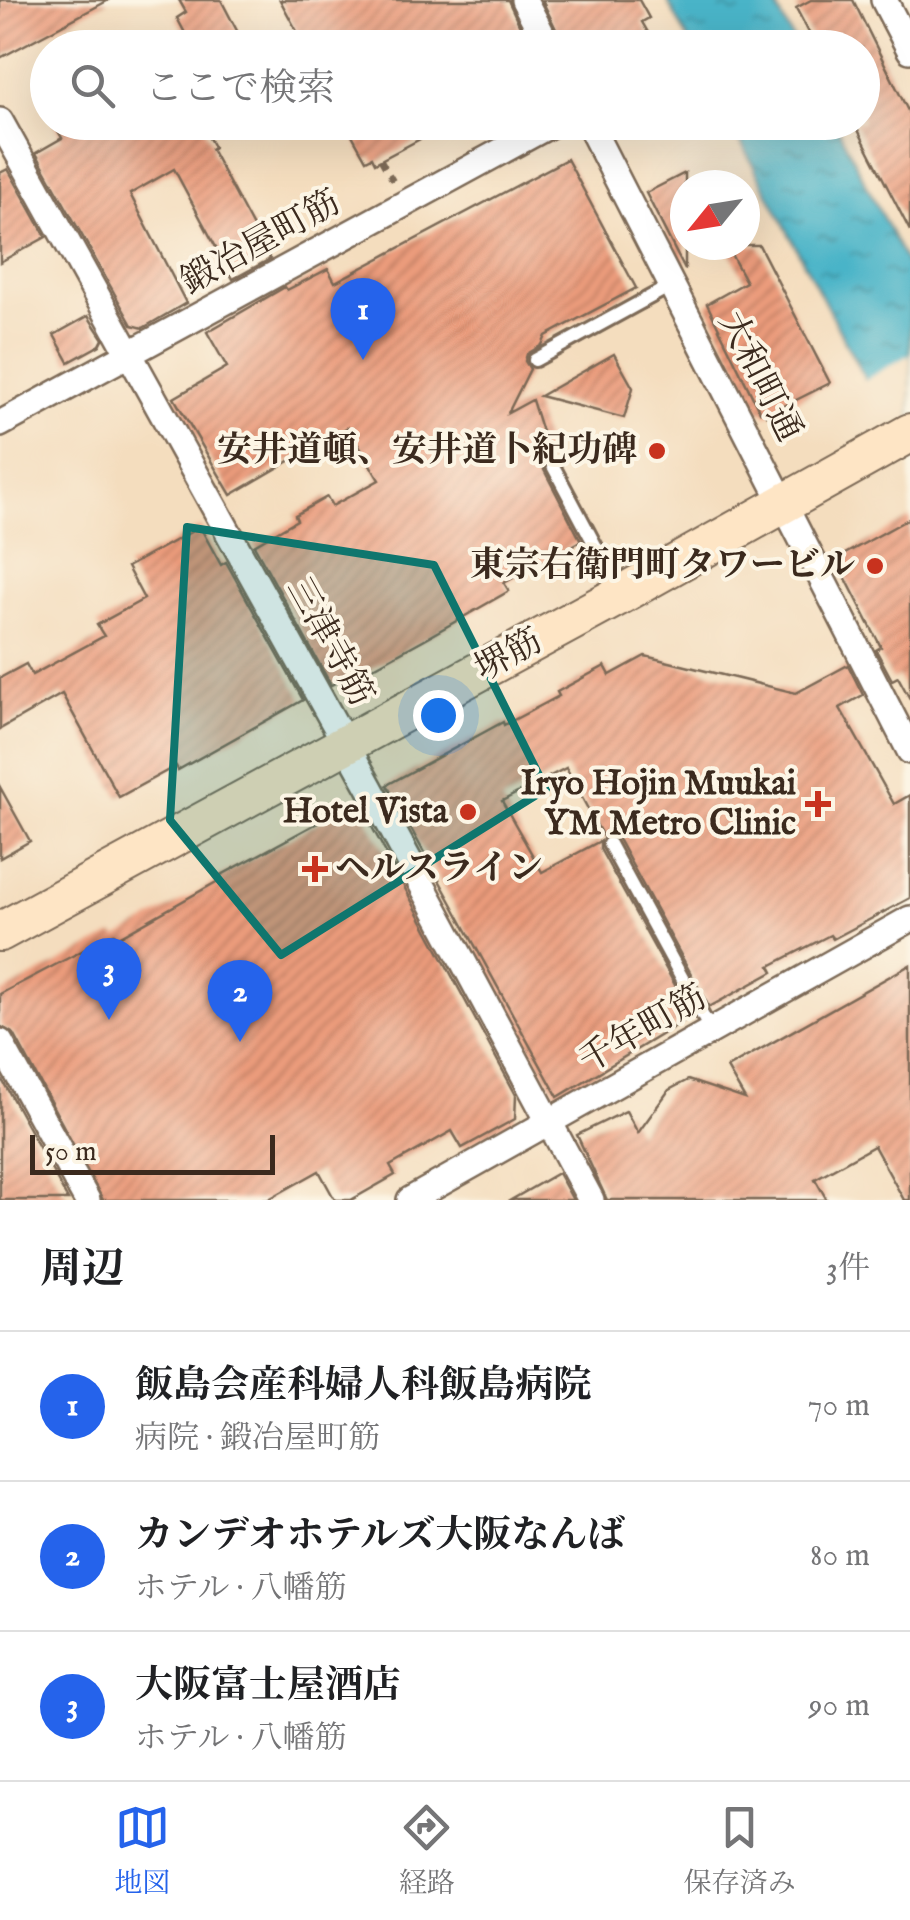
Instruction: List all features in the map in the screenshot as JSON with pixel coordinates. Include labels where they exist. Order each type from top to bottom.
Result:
[{"type":"main road","name":"堺筋","points":[[0,932],[910,433]]},
{"type":"street","points":[[524,0],[539,30]]},
{"type":"street","points":[[884,0],[910,50]]},
{"type":"street","name":"三津寺筋","points":[[0,120],[592,1200]]},
{"type":"street","name":"鍛冶屋町筋","points":[[0,424],[522,140]]},
{"type":"street","name":"大和町通","points":[[597,140],[910,751]]},
{"type":"street","name":"千年町筋","points":[[410,1200],[910,919]]},
{"type":"street","points":[[0,1042],[87,1200]]},
{"type":"lane","points":[[534,360],[672,285]]},
{"type":"lane","points":[[553,466],[622,594]]},
{"type":"lane","points":[[609,844],[711,1031]]},
{"type":"highlighted area","points":[[187,527],[434,565],[546,789],[281,955],[170,820]]},
{"type":"water","points":[[667,0],[773,0],[788,30],[683,30]]},
{"type":"water","points":[[740,140],[844,140],[910,271],[910,453],[866,381],[760,178],[760,170],[756,170]]},
{"type":"pier","points":[[910,354],[910,458],[861,382]]},
{"type":"building","points":[[0,0],[109,0],[53,30],[30,30],[30,42],[0,58]]},
{"type":"building","points":[[179,0],[221,0],[237,30],[183,30],[177,18],[186,12]]},
{"type":"building","points":[[280,0],[508,0],[522,30],[296,30]]},
{"type":"building","points":[[542,0],[639,0],[649,18],[642,22],[647,30],[556,30]]},
{"type":"building","points":[[811,0],[853,0],[868,30],[808,30],[796,8]]},
{"type":"building","points":[[880,54],[910,115],[910,231],[863,140],[880,140]]},
{"type":"building","points":[[59,140],[210,140],[214,147],[211,149],[270,259],[233,279],[174,169],[130,194],[186,303],[143,328],[132,325],[36,153]]},
{"type":"building","points":[[355,140],[418,140],[375,163],[372,157],[366,160]]},
{"type":"building","points":[[567,159],[636,288],[546,336],[542,345],[527,354],[525,361],[530,369],[508,413],[532,400],[550,457],[544,462],[544,470],[581,541],[504,583],[509,591],[341,685],[339,681],[331,685],[254,545],[327,497],[332,506],[379,480],[348,427],[231,495],[174,398],[227,367],[207,332],[285,287],[287,290],[328,269],[335,282]]},
{"type":"building","points":[[8,169],[46,237],[0,262],[0,173]]},
{"type":"building","points":[[670,181],[670,240],[646,193]]},
{"type":"building","points":[[760,247],[830,383],[766,415],[764,410],[760,412],[707,304],[746,282],[734,260],[760,260]]},
{"type":"building","points":[[88,316],[103,339],[100,345],[69,362],[54,335]]},
{"type":"building","points":[[614,354],[633,388],[624,418],[540,396]]},
{"type":"building","points":[[910,518],[910,699],[898,677],[892,680],[876,650],[881,647],[836,559]]},
{"type":"building","points":[[200,527],[221,565],[226,562],[303,700],[178,770],[176,766],[119,797],[62,694],[0,729],[0,678],[26,664],[32,675],[104,636],[97,625],[144,599],[127,567]]},
{"type":"building","points":[[645,656],[796,693],[848,665],[863,695],[840,708],[894,804],[910,795],[910,898],[833,939],[830,935],[770,966],[773,972],[709,1007],[618,839],[610,834],[603,837],[566,768],[502,801],[542,872],[600,841],[600,849],[692,1016],[558,1097],[387,785],[559,696],[557,692],[605,666],[610,675]]},
{"type":"building","points":[[0,787],[30,841],[0,858]]},
{"type":"building","points":[[358,801],[516,1095],[515,1119],[462,1148],[452,1131],[390,1166],[395,1175],[351,1200],[335,1200],[319,1171],[267,1200],[103,1200],[14,1034],[0,1026],[0,994],[114,934],[117,938],[218,881],[216,878]]},
{"type":"building","points":[[910,965],[910,1200],[904,1200],[874,1146],[815,1179],[827,1200],[607,1200],[577,1135],[626,1111],[638,1133],[669,1090],[688,1080],[745,1099],[727,1068]]},
{"type":"building","points":[[0,1076],[68,1200],[0,1200]]},
{"type":"building","points":[[558,1173],[573,1200],[511,1200]]},
{"type":"place","name":"飯島会産科婦人科飯島病院","points":[[363,360]]},
{"type":"place","name":"安井道頓、安井道卜紀功碑","points":[[657,451]]},
{"type":"place","name":"東宗右衛門町タワービル","points":[[875,566]]},
{"type":"place","name":"Iryo Hojin Muukai YM Metro Clinic","points":[[818,804]]},
{"type":"place","name":"Hotel Vista","points":[[468,812]]},
{"type":"place","name":"ヘルスライン","points":[[315,869]]},
{"type":"place","name":"大阪富士屋酒店","points":[[109,1020]]},
{"type":"place","name":"カンデオホテルズ大阪なんば","points":[[240,1042]]}]
